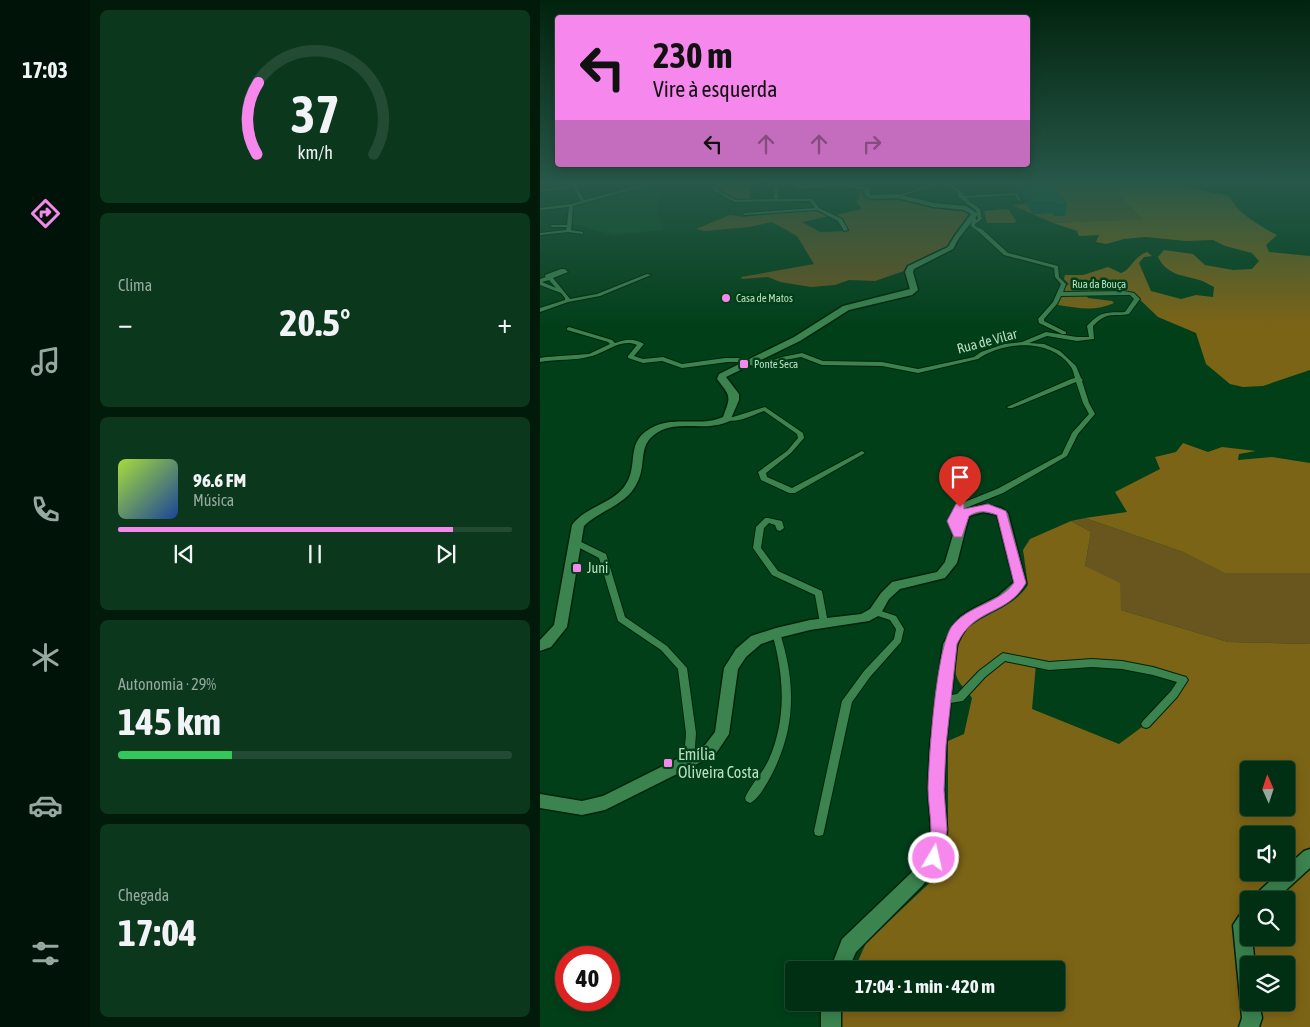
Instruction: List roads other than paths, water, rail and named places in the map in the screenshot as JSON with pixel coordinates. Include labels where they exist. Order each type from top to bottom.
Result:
[{"type":"street","points":[[540,234],[555,231]]},
{"type":"street","points":[[576,231],[581,233]]},
{"type":"street","points":[[727,419],[734,400],[734,394],[722,380],[722,376],[797,339],[846,308],[909,293],[914,290],[909,272],[911,268],[952,248],[956,238],[963,231]]},
{"type":"street","points":[[981,231],[1006,254],[1056,268],[1057,277],[1064,284],[1055,303],[1041,319],[1041,322],[1077,339]]},
{"type":"street","points":[[540,310],[567,301],[598,295],[649,275]]},
{"type":"street","points":[[540,281],[548,277],[568,298],[567,301]]},
{"type":"street","points":[[540,281],[563,293]]},
{"type":"street","name":"Rua da Bouça","points":[[1060,294],[1124,293],[1132,294],[1136,299],[1127,313],[1108,312],[1094,321],[1090,326],[1092,338],[1077,339]]},
{"type":"street","points":[[569,329],[610,341],[613,344]]},
{"type":"street","points":[[1019,344],[1046,334],[1077,339]]},
{"type":"street","points":[[540,360],[555,356],[588,356],[598,353],[613,344],[628,341],[641,344],[630,354],[630,357],[636,361],[663,359],[682,366],[756,358]]},
{"type":"street","name":"Rua de Vilar","points":[[725,360],[747,362],[761,366],[784,358],[802,355],[822,363],[878,363],[918,371],[976,358],[992,350],[1019,344],[1036,344],[1052,348],[1074,367],[1080,380],[1086,403],[1092,414],[1075,433],[1065,455],[1000,491],[960,507],[953,521],[958,534]]},
{"type":"street","points":[[1010,407],[1073,380],[1080,380]]},
{"type":"street","points":[[540,646],[546,643],[560,627],[578,525],[586,516],[625,494],[633,482],[636,452],[640,441],[650,433],[673,425],[707,426],[765,409],[800,433],[801,438],[789,452],[762,472],[764,478],[792,491],[862,453]]},
{"type":"street","points":[[540,801],[582,808],[605,803],[710,750],[722,734],[731,668],[741,652],[756,640],[776,633],[824,623],[864,618],[874,612],[884,596],[896,585],[941,575],[951,563],[964,514],[973,508],[988,507],[1002,513],[1020,583],[1012,595],[968,618],[957,630],[950,644],[936,790],[939,830],[934,858],[918,879],[849,946],[843,961]]},
{"type":"street","points":[[780,528],[779,523],[774,520],[768,520],[760,527],[757,548],[775,572],[818,593],[824,623]]},
{"type":"street","points":[[575,542],[603,556],[621,619],[664,648],[682,668],[690,733],[689,760]]},
{"type":"street","points":[[819,831],[847,701],[867,674],[898,640],[900,629],[893,618],[874,612]]},
{"type":"street","points":[[750,798],[773,765],[784,730],[787,684],[784,657],[776,633]]},
{"type":"street","points":[[944,700],[960,698],[982,674],[1003,657],[1049,666],[1092,663],[1122,665],[1153,671],[1183,680],[1174,694],[1146,724]]},
{"type":"street","points":[[1272,891],[1310,857]]},
{"type":"street","points":[[830,1011],[831,1027]]},
{"type":"street","points":[[1248,1027],[1252,1018],[1251,1011]]},
{"type":"place","name":"Casa de Matos","points":[[726,298]]},
{"type":"place","name":"Ponte Seca","points":[[744,364]]},
{"type":"place","name":"Juni","points":[[577,568]]},
{"type":"place","name":"Emília Oliveira Costa","points":[[668,763]]}]
